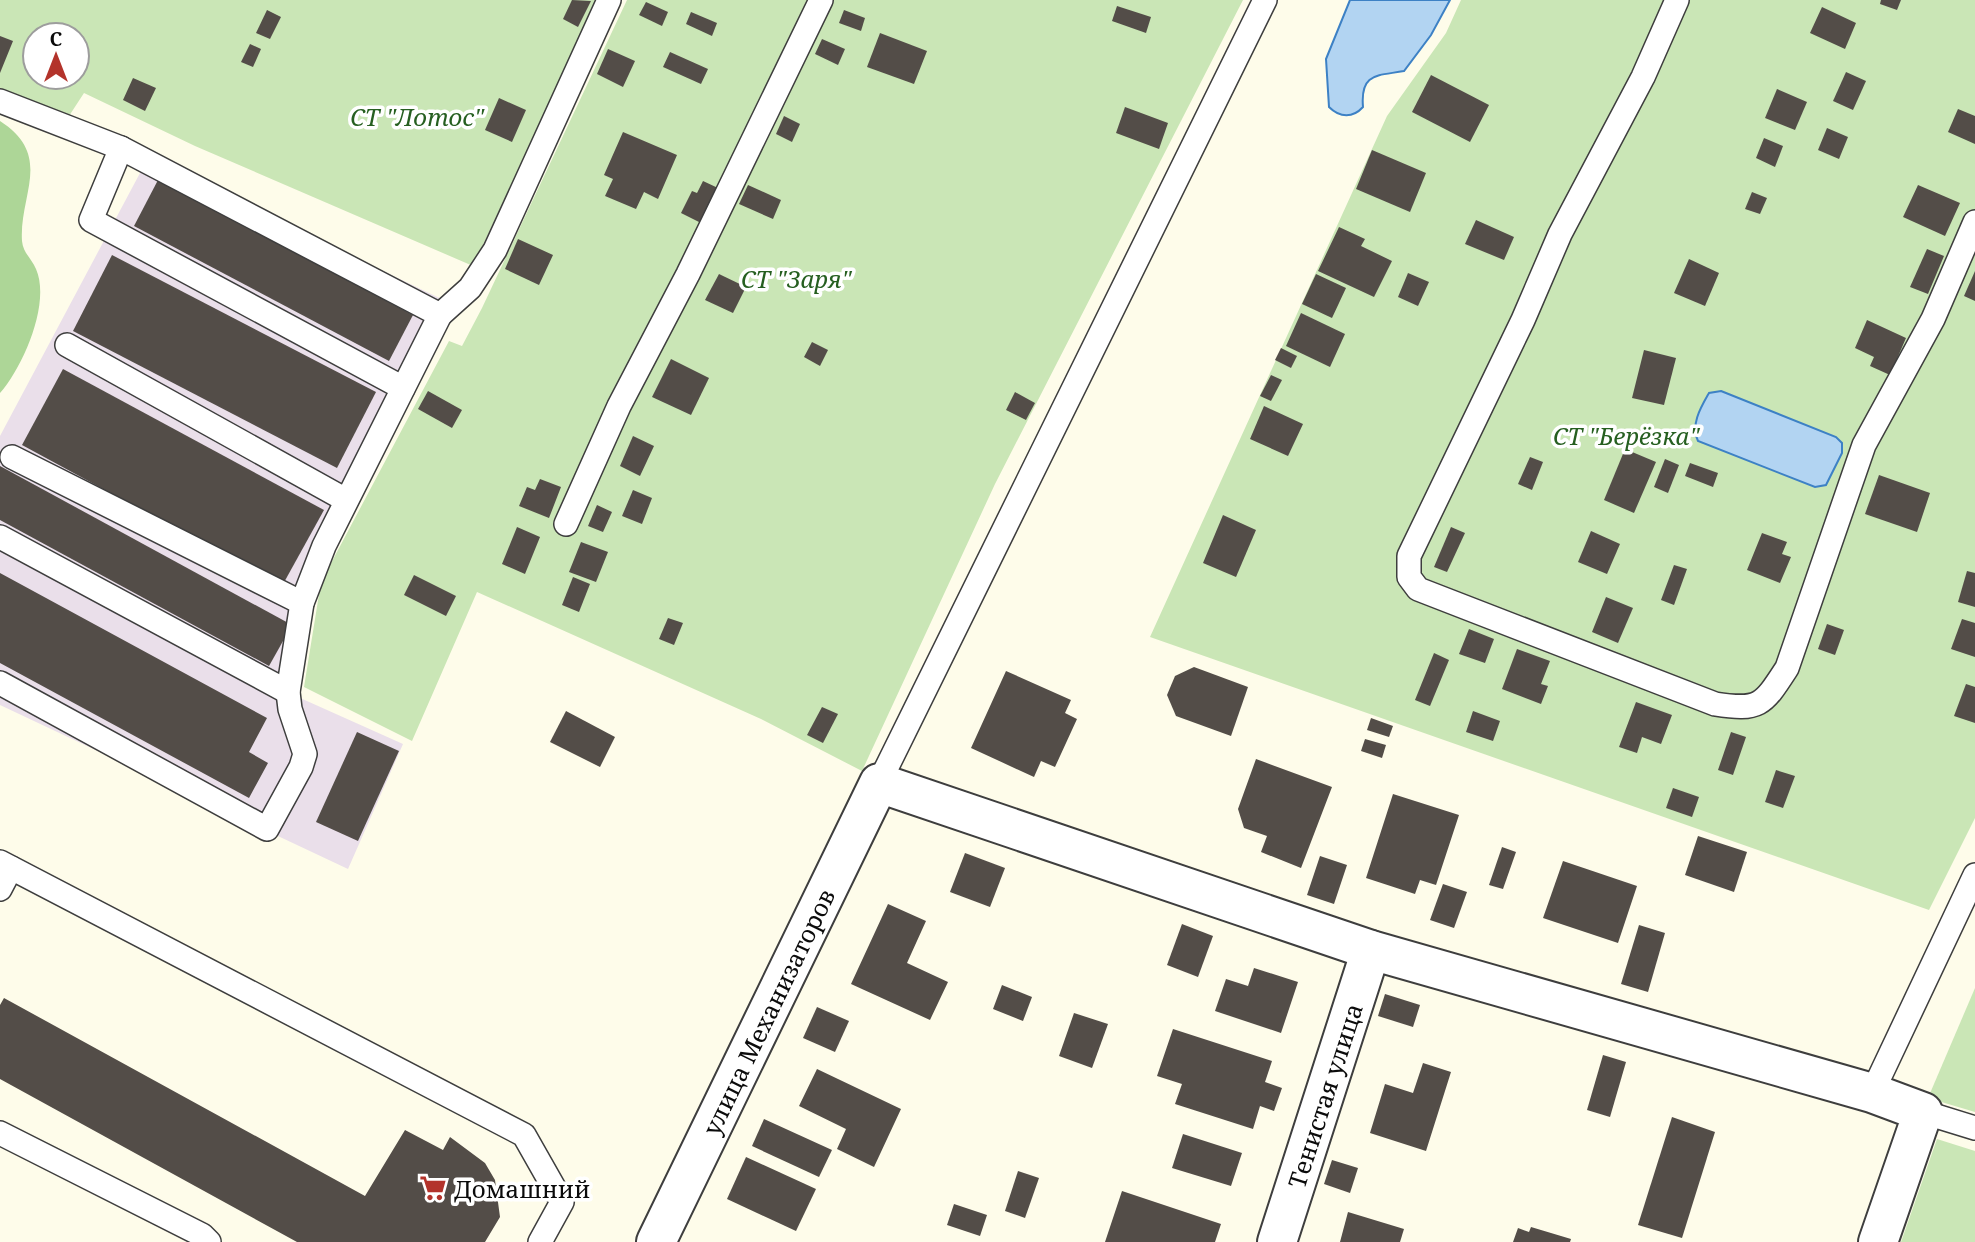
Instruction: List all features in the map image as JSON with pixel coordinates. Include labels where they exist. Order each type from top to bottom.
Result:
[{"type":"street","points":[[879,783],[1371,950],[1872,1093],[1923,1112],[1878,1242]]},
{"type":"street","name":"улица Механизаторов","points":[[656,1242],[879,783]]},
{"type":"street","name":"Тенистая улица","points":[[1277,1242],[1371,950]]},
{"type":"lane","points":[[0,683],[267,829],[301,767],[304,754],[290,709],[288,692],[302,604],[346,500],[440,315],[470,288],[495,250],[608,0]]},
{"type":"lane","points":[[566,524],[619,406],[688,274],[821,0]]},
{"type":"lane","points":[[879,783],[1265,0]]},
{"type":"lane","points":[[1678,0],[1643,77],[1560,234],[1523,320],[1409,556],[1409,577],[1418,589],[1715,704],[1746,709],[1761,702],[1770,694],[1787,668],[1864,445],[1933,319],[1975,222]]},
{"type":"lane","points":[[0,101],[121,148],[440,315]]},
{"type":"lane","points":[[121,148],[91,220],[403,388]]},
{"type":"lane","points":[[67,345],[346,500]]},
{"type":"lane","points":[[12,457],[302,604]]},
{"type":"lane","points":[[0,537],[288,692]]},
{"type":"lane","points":[[0,889],[6,865],[524,1135],[562,1202],[540,1242]]},
{"type":"lane","points":[[1872,1093],[1975,875]]},
{"type":"lane","points":[[1923,1112],[1975,1128]]},
{"type":"lane","points":[[0,1133],[202,1235],[209,1242]]},
{"type":"shaded area","points":[[148,158],[456,306],[306,605],[298,697],[403,744],[348,869],[0,705],[0,436]]},
{"type":"green space","name":"СТ \"Лотос\"","points":[[0,0],[598,0],[473,266],[195,146],[84,93],[69,116],[0,88]]},
{"type":"green space","name":"СТ \"Заря\"","points":[[627,0],[1243,0],[995,484],[862,771],[761,719],[477,592],[412,741],[304,687],[321,582],[449,341],[462,346],[482,308]]},
{"type":"green space","name":"СТ \"Берёзка\"","points":[[1461,0],[1975,0],[1975,818],[1929,910],[1150,637],[1387,116],[1446,33]]},
{"type":"green space","points":[[0,121],[16,134],[26,148],[30,162],[22,241],[36,269],[40,283],[40,299],[25,351],[9,382],[0,393]]},
{"type":"green space","points":[[1975,988],[1975,1112],[1928,1098]]},
{"type":"green space","points":[[1937,1139],[1975,1151],[1975,1242],[1901,1242]]},
{"type":"water","points":[[1350,0],[1450,0],[1431,35],[1404,71],[1373,78],[1364,87],[1363,107],[1346,115],[1329,107],[1326,59]]},
{"type":"water","points":[[1721,391],[1836,437],[1842,443],[1842,453],[1826,485],[1815,487],[1698,441],[1695,429],[1700,410],[1709,393]]},
{"type":"building","points":[[572,0],[591,1],[578,27],[563,19]]},
{"type":"building","points":[[1881,0],[1901,0],[1897,10],[1880,4]]},
{"type":"building","points":[[646,2],[668,12],[662,26],[639,15]]},
{"type":"building","points":[[1117,6],[1151,17],[1146,33],[1112,21]]},
{"type":"building","points":[[1822,7],[1856,23],[1845,49],[1810,33]]},
{"type":"building","points":[[267,10],[281,17],[270,39],[256,33]]},
{"type":"building","points":[[844,10],[865,18],[861,31],[839,23]]},
{"type":"building","points":[[691,12],[717,23],[712,36],[686,24]]},
{"type":"building","points":[[880,33],[927,51],[914,84],[867,67]]},
{"type":"building","points":[[0,36],[13,41],[0,73]]},
{"type":"building","points":[[822,39],[845,49],[838,65],[815,54]]},
{"type":"building","points":[[250,44],[261,49],[253,67],[241,62]]},
{"type":"building","points":[[608,49],[635,61],[623,87],[597,74]]},
{"type":"building","points":[[670,52],[708,69],[701,84],[663,67]]},
{"type":"building","points":[[1846,72],[1866,81],[1853,110],[1833,101]]},
{"type":"building","points":[[1431,75],[1489,105],[1470,142],[1412,112]]},
{"type":"building","points":[[133,78],[156,88],[145,111],[123,100]]},
{"type":"building","points":[[1777,89],[1807,102],[1795,130],[1765,118]]},
{"type":"building","points":[[499,98],[526,110],[512,142],[485,130]]},
{"type":"building","points":[[1125,107],[1168,123],[1159,149],[1116,133]]},
{"type":"building","points":[[1958,109],[1975,116],[1975,144],[1948,132]]},
{"type":"building","points":[[784,116],[800,124],[792,142],[776,134]]},
{"type":"building","points":[[1827,128],[1848,137],[1839,159],[1818,150]]},
{"type":"building","points":[[623,132],[677,155],[658,199],[644,192],[636,209],[605,196],[613,179],[604,175]]},
{"type":"building","points":[[1764,138],[1783,146],[1775,167],[1756,158]]},
{"type":"building","points":[[1372,150],[1426,173],[1410,212],[1356,189]]},
{"type":"building","points":[[158,180],[413,315],[389,361],[134,226]]},
{"type":"building","points":[[703,181],[718,188],[701,223],[681,213],[692,191],[697,193]]},
{"type":"building","points":[[748,185],[781,200],[773,219],[739,204]]},
{"type":"building","points":[[1918,185],[1960,203],[1945,236],[1903,217]]},
{"type":"building","points":[[1752,192],[1767,198],[1760,214],[1745,209]]},
{"type":"building","points":[[1476,220],[1514,237],[1504,260],[1465,244]]},
{"type":"building","points":[[1339,227],[1365,239],[1361,246],[1392,261],[1374,297],[1318,271]]},
{"type":"building","points":[[518,239],[553,255],[539,285],[505,269]]},
{"type":"building","points":[[1927,249],[1944,256],[1928,294],[1910,287]]},
{"type":"building","points":[[112,255],[376,392],[337,468],[73,331]]},
{"type":"building","points":[[1689,259],[1719,273],[1705,306],[1674,293]]},
{"type":"building","points":[[1975,271],[1975,301],[1964,296]]},
{"type":"building","points":[[1408,273],[1429,282],[1418,306],[1398,297]]},
{"type":"building","points":[[719,274],[746,287],[733,313],[705,300]]},
{"type":"building","points":[[1316,274],[1346,288],[1332,318],[1302,304]]},
{"type":"building","points":[[1301,313],[1345,334],[1330,367],[1286,346]]},
{"type":"building","points":[[1867,320],[1906,338],[1890,375],[1870,366],[1874,357],[1855,348]]},
{"type":"building","points":[[812,342],[828,350],[820,366],[804,357]]},
{"type":"building","points":[[1281,348],[1297,356],[1291,368],[1275,360]]},
{"type":"building","points":[[1644,350],[1676,358],[1664,405],[1632,398]]},
{"type":"building","points":[[671,359],[709,378],[691,415],[652,397]]},
{"type":"building","points":[[63,369],[324,510],[282,586],[22,445]]},
{"type":"building","points":[[1271,375],[1282,380],[1271,401],[1260,396]]},
{"type":"building","points":[[428,391],[462,410],[452,428],[418,409]]},
{"type":"building","points":[[1015,392],[1035,403],[1026,420],[1006,410]]},
{"type":"building","points":[[1264,406],[1303,424],[1288,456],[1250,439]]},
{"type":"building","points":[[633,436],[654,446],[640,476],[620,466]]},
{"type":"building","points":[[1625,449],[1656,462],[1634,513],[1604,500]]},
{"type":"building","points":[[1530,457],[1543,462],[1532,490],[1518,484]]},
{"type":"building","points":[[1665,459],[1679,465],[1668,493],[1654,487]]},
{"type":"building","points":[[1690,463],[1718,473],[1713,487],[1685,476]]},
{"type":"building","points":[[0,466],[292,625],[269,666],[0,520]]},
{"type":"building","points":[[1879,475],[1930,493],[1917,532],[1865,514]]},
{"type":"building","points":[[540,479],[561,487],[549,518],[519,506],[527,487],[535,490]]},
{"type":"building","points":[[633,490],[652,498],[642,524],[622,516]]},
{"type":"building","points":[[597,505],[612,512],[603,532],[588,526]]},
{"type":"building","points":[[1223,515],[1256,530],[1236,577],[1203,563]]},
{"type":"building","points":[[517,527],[540,537],[525,574],[502,564]]},
{"type":"building","points":[[1451,527],[1465,533],[1447,572],[1434,567]]},
{"type":"building","points":[[1591,531],[1620,544],[1607,574],[1578,562]]},
{"type":"building","points":[[1762,533],[1787,542],[1782,554],[1791,557],[1780,583],[1747,570]]},
{"type":"building","points":[[581,542],[608,552],[596,582],[569,572]]},
{"type":"building","points":[[1674,565],[1687,569],[1674,605],[1661,600]]},
{"type":"building","points":[[1967,571],[1975,573],[1975,607],[1958,602]]},
{"type":"building","points":[[0,573],[267,718],[249,752],[268,763],[249,798],[0,663]]},
{"type":"building","points":[[414,575],[456,596],[446,616],[404,595]]},
{"type":"building","points":[[573,577],[590,584],[579,612],[562,605]]},
{"type":"building","points":[[1606,597],[1633,608],[1618,643],[1592,632]]},
{"type":"building","points":[[668,618],[683,623],[674,645],[659,639]]},
{"type":"building","points":[[1962,619],[1975,623],[1975,657],[1951,649]]},
{"type":"building","points":[[1827,624],[1844,630],[1835,655],[1818,649]]},
{"type":"building","points":[[1469,629],[1494,639],[1485,663],[1459,654]]},
{"type":"building","points":[[1517,649],[1550,661],[1541,684],[1548,686],[1541,704],[1502,689]]},
{"type":"building","points":[[1434,653],[1449,660],[1430,706],[1415,700]]},
{"type":"building","points":[[1194,667],[1248,687],[1231,736],[1176,716],[1167,695],[1175,676]]},
{"type":"building","points":[[1006,671],[1071,700],[1065,713],[1077,719],[1055,767],[1041,761],[1034,777],[971,748]]},
{"type":"building","points":[[1966,684],[1975,687],[1975,723],[1954,716]]},
{"type":"building","points":[[1636,702],[1672,715],[1661,744],[1642,737],[1637,753],[1619,747]]},
{"type":"building","points":[[822,707],[838,714],[823,743],[807,735]]},
{"type":"building","points":[[566,711],[615,737],[600,767],[550,742]]},
{"type":"building","points":[[1473,711],[1500,721],[1493,741],[1466,732]]},
{"type":"building","points":[[1371,718],[1393,726],[1389,737],[1367,730]]},
{"type":"building","points":[[357,732],[399,751],[358,841],[316,822]]},
{"type":"building","points":[[1731,732],[1746,737],[1733,775],[1718,770]]},
{"type":"building","points":[[1365,739],[1386,745],[1382,758],[1361,751]]},
{"type":"building","points":[[1256,759],[1332,787],[1301,868],[1261,852],[1267,836],[1244,828],[1238,809]]},
{"type":"building","points":[[1776,770],[1795,776],[1783,808],[1765,802]]},
{"type":"building","points":[[1673,788],[1699,797],[1692,817],[1666,808]]},
{"type":"building","points":[[1393,794],[1459,815],[1436,885],[1420,880],[1415,894],[1366,878]]},
{"type":"building","points":[[1698,836],[1747,852],[1734,892],[1685,875]]},
{"type":"building","points":[[1502,847],[1516,852],[1503,889],[1489,885]]},
{"type":"building","points":[[965,853],[1005,868],[990,907],[950,892]]},
{"type":"building","points":[[1320,856],[1347,865],[1334,904],[1307,895]]},
{"type":"building","points":[[1563,861],[1637,886],[1618,943],[1543,918]]},
{"type":"building","points":[[1443,884],[1467,892],[1454,928],[1430,920]]},
{"type":"building","points":[[888,904],[926,921],[907,963],[948,982],[930,1020],[851,984]]},
{"type":"building","points":[[1182,924],[1213,936],[1198,977],[1167,965]]},
{"type":"building","points":[[1639,925],[1665,933],[1648,992],[1621,984]]},
{"type":"building","points":[[1254,968],[1298,982],[1281,1033],[1215,1011],[1226,979],[1248,986]]},
{"type":"building","points":[[1002,985],[1032,997],[1023,1021],[993,1009]]},
{"type":"building","points":[[1385,994],[1420,1005],[1413,1027],[1378,1016]]},
{"type":"building","points":[[4,998],[365,1196],[405,1130],[443,1150],[450,1137],[485,1163],[495,1180],[500,1217],[485,1242],[297,1242],[0,1079],[0,1005]]},
{"type":"building","points":[[817,1007],[849,1021],[835,1052],[803,1038]]},
{"type":"building","points":[[1074,1013],[1108,1024],[1092,1068],[1059,1056]]},
{"type":"building","points":[[1173,1029],[1272,1061],[1265,1082],[1282,1088],[1274,1111],[1260,1106],[1253,1129],[1175,1104],[1182,1084],[1157,1076]]},
{"type":"building","points":[[1603,1055],[1626,1062],[1610,1117],[1587,1110]]},
{"type":"building","points":[[1423,1063],[1451,1072],[1426,1151],[1370,1133],[1385,1084],[1413,1093]]},
{"type":"building","points":[[817,1069],[901,1109],[874,1167],[837,1149],[846,1129],[799,1106]]},
{"type":"building","points":[[1672,1117],[1715,1132],[1682,1238],[1638,1225]]},
{"type":"building","points":[[764,1119],[832,1150],[819,1177],[752,1146]]},
{"type":"building","points":[[1183,1134],[1242,1153],[1231,1186],[1172,1168]]},
{"type":"building","points":[[746,1157],[816,1189],[796,1231],[727,1199]]},
{"type":"building","points":[[1332,1160],[1358,1168],[1350,1193],[1324,1184]]},
{"type":"building","points":[[1018,1171],[1039,1178],[1025,1218],[1005,1211]]},
{"type":"building","points":[[1122,1191],[1221,1224],[1215,1242],[1105,1242]]},
{"type":"building","points":[[954,1204],[987,1215],[980,1236],[947,1225]]},
{"type":"building","points":[[1348,1212],[1404,1229],[1400,1242],[1340,1242]]},
{"type":"building","points":[[1531,1227],[1571,1239],[1570,1242],[1513,1242],[1518,1228],[1529,1232]]},
{"type":"place","name":"Домашний","points":[[433,1188]]}]
